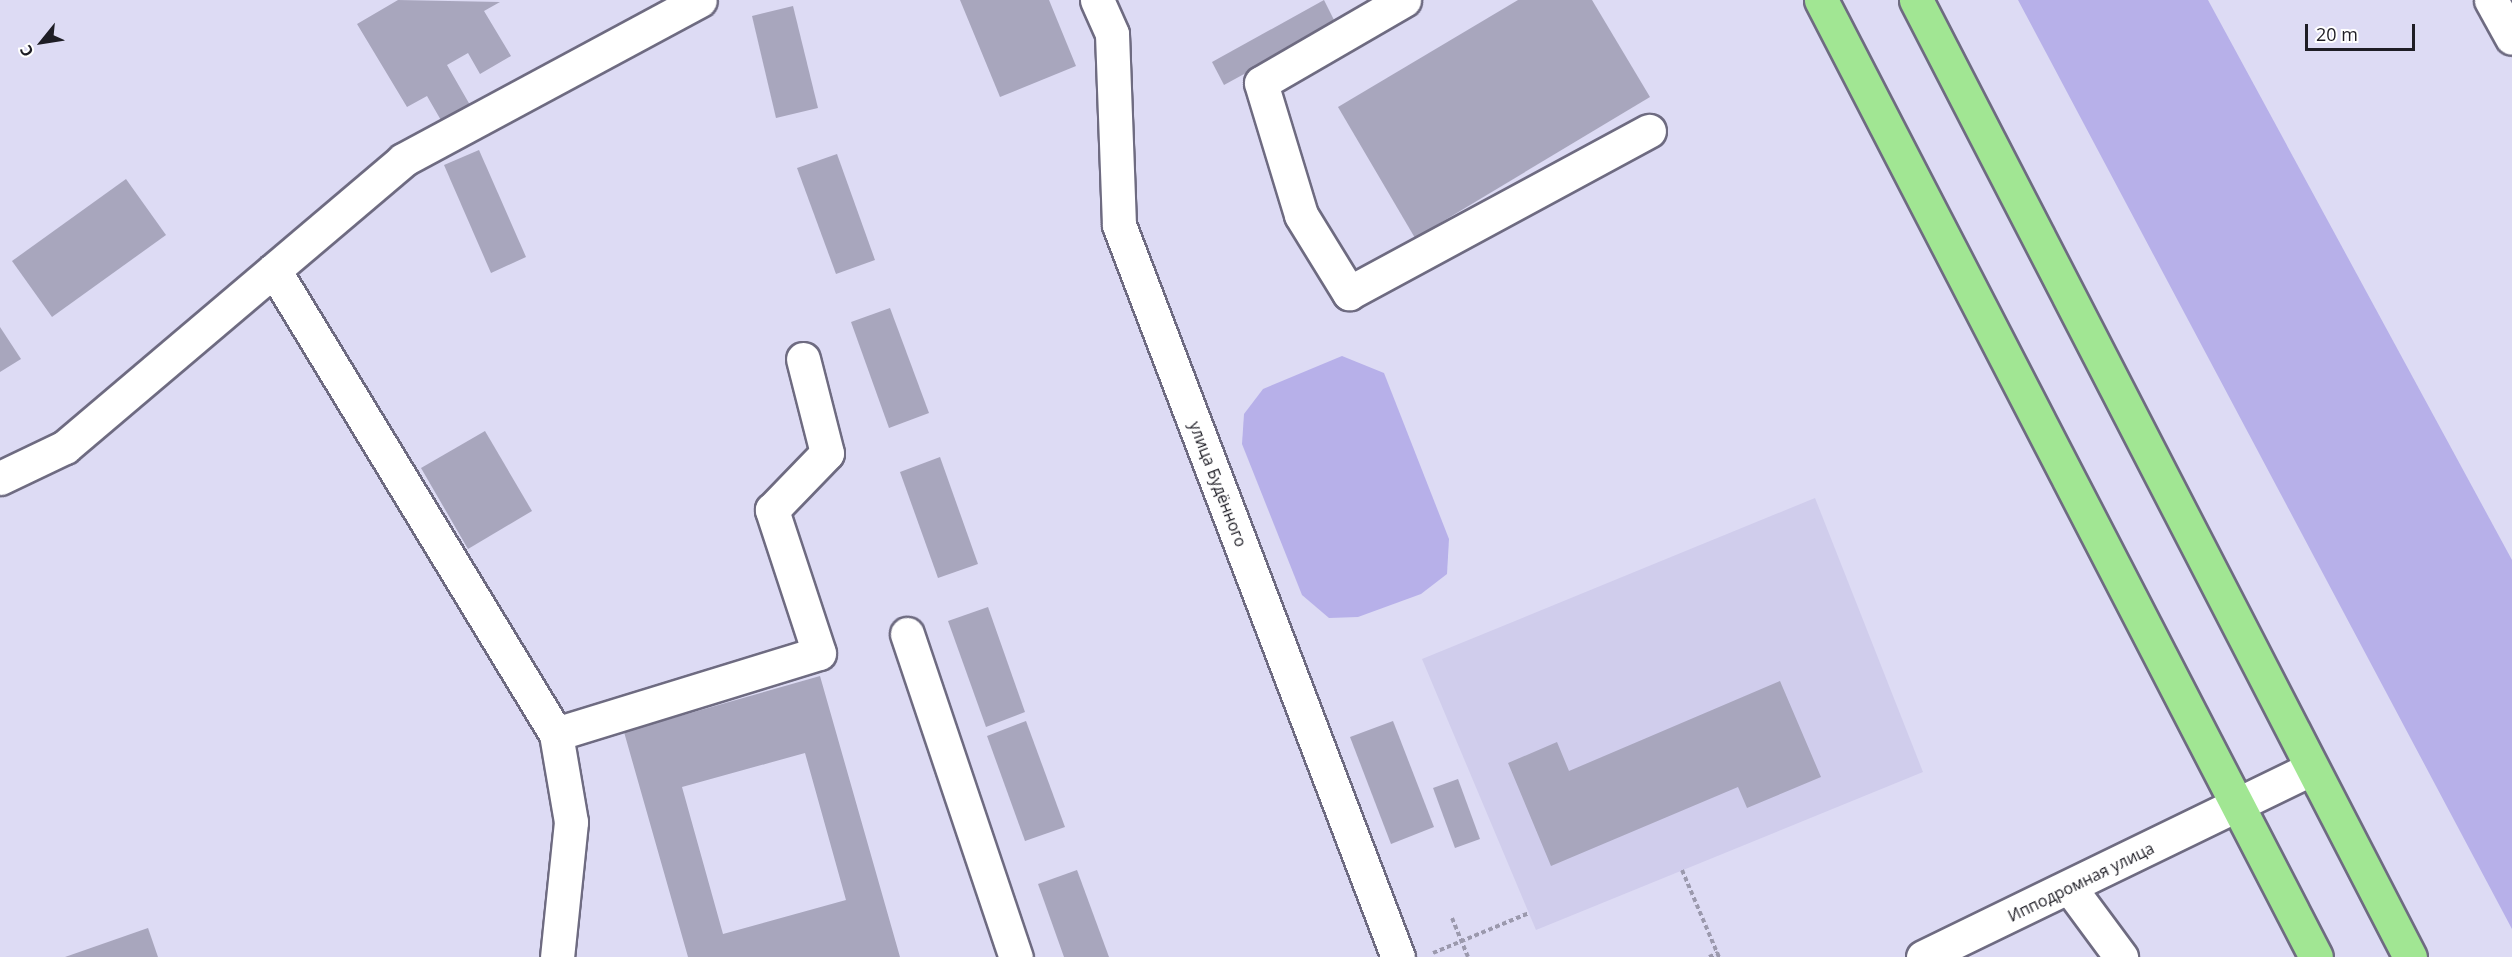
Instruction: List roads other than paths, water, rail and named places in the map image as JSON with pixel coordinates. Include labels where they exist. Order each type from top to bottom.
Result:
[{"type":"highway","points":[[1821,0],[2316,957]]},
{"type":"highway","points":[[1916,0],[2410,957]]},
{"type":"street","points":[[0,478],[65,447],[403,160],[700,0]]},
{"type":"street","name":"улица Будённого","points":[[1097,0],[1112,34],[1119,225],[1398,957]]},
{"type":"street","points":[[1404,0],[1261,83],[1301,215],[1349,293],[1649,131]]},
{"type":"street","points":[[2491,0],[2512,38]]},
{"type":"street","points":[[274,270],[556,734],[571,822],[557,957]]},
{"type":"street","points":[[556,734],[819,653],[772,510],[827,453],[803,359]]},
{"type":"street","points":[[907,634],[1016,957]]},
{"type":"street","name":"Ипподромная улица","points":[[1923,957],[2070,888],[2312,768]]},
{"type":"street","points":[[2070,888],[2121,957]]}]
